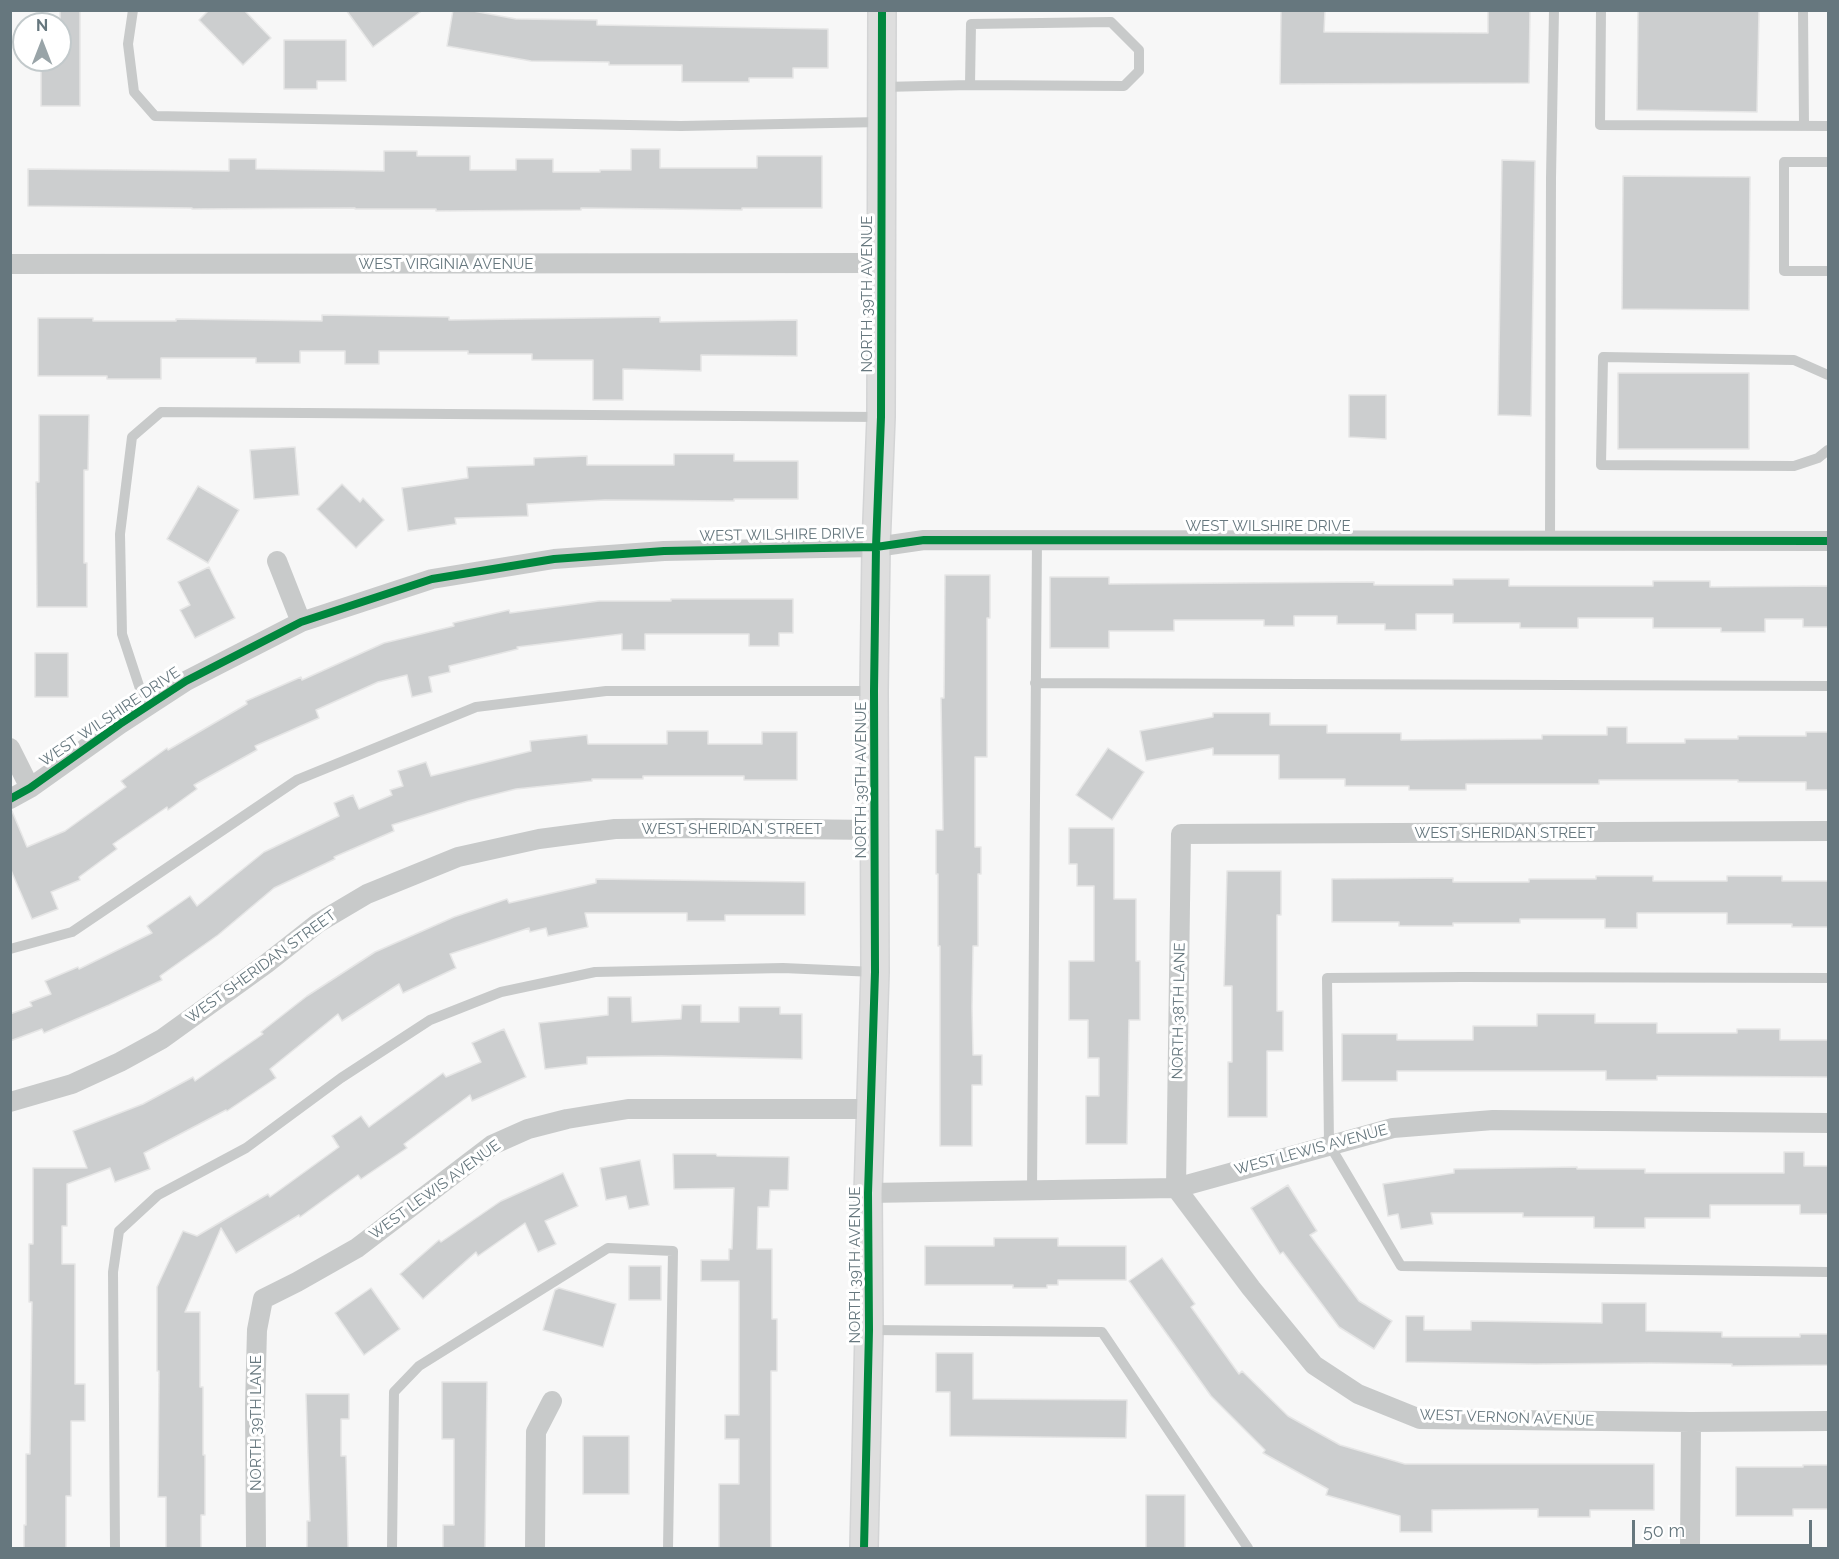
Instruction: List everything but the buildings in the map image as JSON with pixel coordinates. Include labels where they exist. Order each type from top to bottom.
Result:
[{"type":"street","name":"NORTH 39TH AVENUE","points":[[864,1548],[869,1330],[868,1193],[875,972],[874,691],[881,417],[882,10]]},
{"type":"street","name":"WEST VIRGINIA AVENUE","points":[[10,264],[881,263]]},
{"type":"street","name":"WEST WILSHIRE DRIVE","points":[[10,799],[30,788],[186,681],[301,622],[432,579],[554,559],[664,551],[876,548],[924,540],[1828,541]]},
{"type":"street","points":[[278,561],[301,622]]},
{"type":"street","points":[[10,748],[30,788]]},
{"type":"street","name":"WEST SHERIDAN STREET","points":[[10,1102],[72,1084],[146,1048],[162,1039],[266,964],[318,923],[367,894],[458,857],[539,839],[615,829],[875,830]]},
{"type":"street","name":"WEST SHERIDAN STREET","points":[[1181,834],[1828,831]]},
{"type":"street","name":"NORTH 38TH LANE","points":[[1176,1188],[1181,834]]},
{"type":"street","name":"WEST LEWIS AVENUE","points":[[263,1299],[357,1248],[492,1145],[528,1129],[567,1119],[628,1109],[870,1109]]},
{"type":"street","name":"WEST LEWIS AVENUE","points":[[868,1193],[1176,1188],[1393,1128],[1493,1120],[1828,1123]]},
{"type":"street","name":"WEST VERNON AVENUE","points":[[1176,1188],[1251,1288],[1314,1365],[1358,1394],[1420,1419],[1828,1421]]},
{"type":"street","name":"NORTH 39TH LANE","points":[[256,1548],[255,1396],[257,1330],[263,1299]]},
{"type":"street","points":[[535,1548],[536,1432],[552,1401]]},
{"type":"street","points":[[1690,1548],[1691,1422]]},
{"type":"lane","points":[[133,10],[128,44],[134,92],[155,116],[681,126],[882,122]]},
{"type":"lane","points":[[1550,540],[1554,10]]},
{"type":"lane","points":[[1601,10],[1600,124],[1828,126]]},
{"type":"lane","points":[[1803,10],[1804,126]]},
{"type":"lane","points":[[882,87],[1124,86],[1139,71],[1139,50],[1111,22],[971,24],[970,85]]},
{"type":"lane","points":[[1828,162],[1784,162],[1784,271],[1828,271]]},
{"type":"lane","points":[[1828,375],[1794,360],[1603,357],[1601,465],[1794,466],[1818,458],[1828,450]]},
{"type":"lane","points":[[146,707],[122,634],[120,534],[132,436],[161,412],[881,417]]},
{"type":"lane","points":[[1032,1190],[1037,539]]},
{"type":"lane","points":[[1035,683],[1828,686]]},
{"type":"lane","points":[[10,949],[72,932],[297,780],[476,707],[606,691],[874,691]]},
{"type":"lane","points":[[114,1548],[113,1272],[119,1231],[158,1195],[246,1148],[341,1078],[430,1020],[501,992],[595,972],[783,968],[875,972]]},
{"type":"lane","points":[[1828,978],[1327,978],[1329,1144],[1401,1266],[1828,1272]]},
{"type":"lane","points":[[392,1548],[394,1392],[419,1366],[608,1248],[673,1251],[668,1548]]},
{"type":"lane","points":[[869,1330],[1102,1332],[1248,1548]]},
{"type":"cycle path","points":[[864,1548],[869,1330],[868,1193],[875,972],[874,691],[881,417],[882,10]]},
{"type":"cycle path","points":[[10,799],[30,788],[120,724],[186,681],[301,622],[432,579],[554,559],[664,551],[876,547],[924,540],[1828,541]]}]
